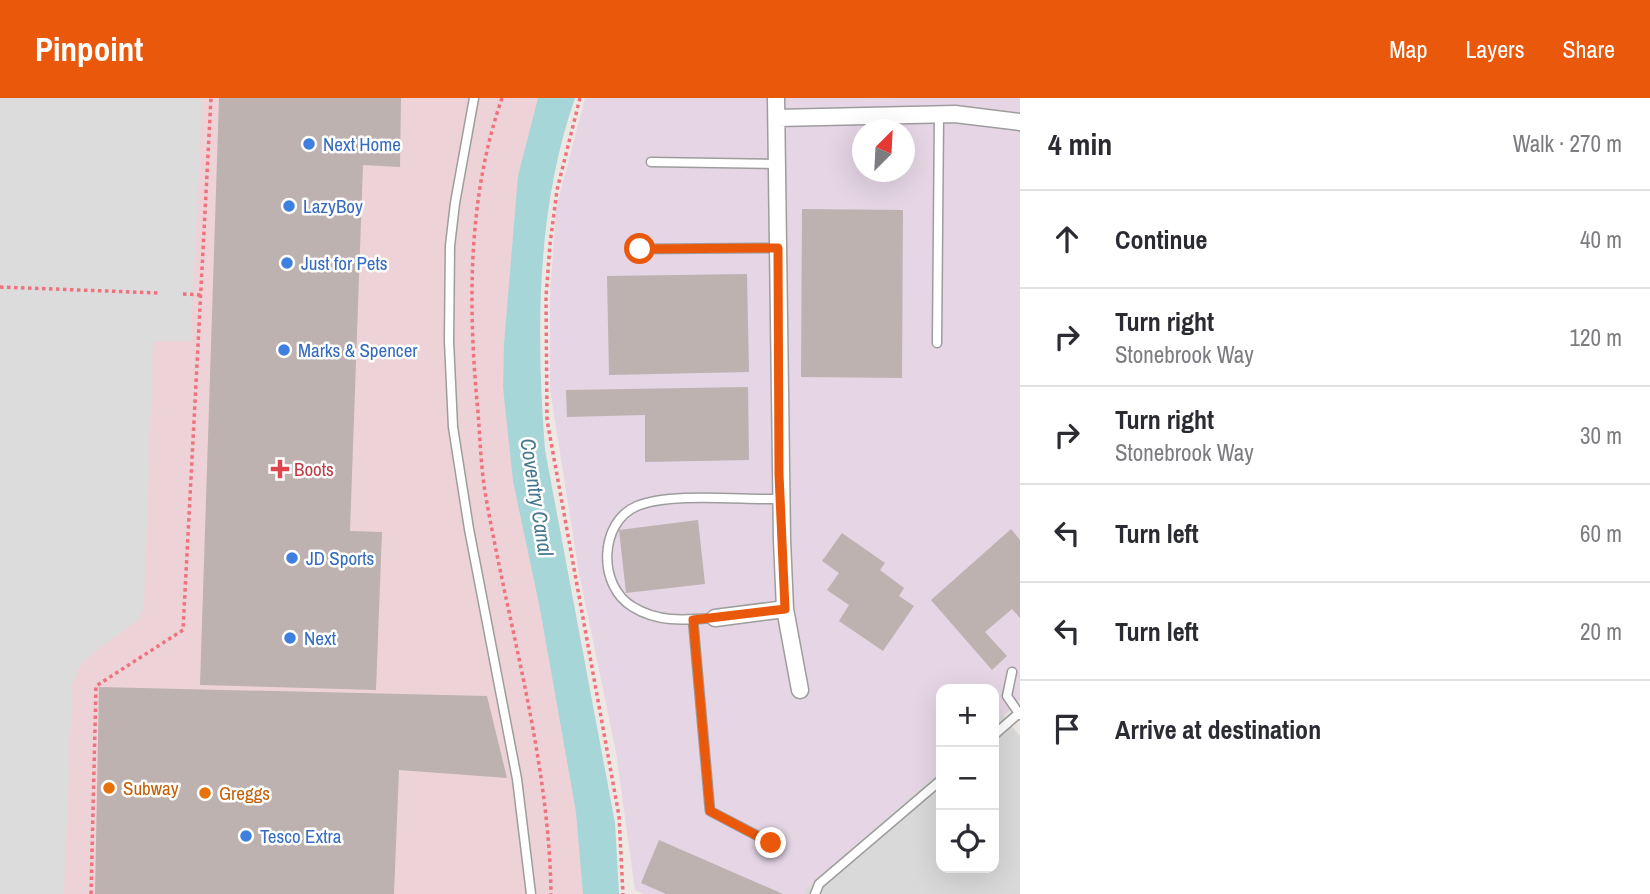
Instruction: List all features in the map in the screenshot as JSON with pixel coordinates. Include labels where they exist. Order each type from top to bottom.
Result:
[{"type":"street","points":[[776,98],[780,499],[785,609],[800,690]]},
{"type":"street","points":[[984,115],[985,98]]},
{"type":"street","points":[[777,118],[939,114],[984,115],[1020,122]]},
{"type":"street","points":[[715,618],[785,609]]},
{"type":"lane","points":[[474,98],[450,246],[449,341],[453,427],[469,529],[517,779],[531,894]]},
{"type":"lane","points":[[936,344],[939,114]]},
{"type":"lane","points":[[651,162],[778,164]]},
{"type":"lane","points":[[640,249],[778,248]]},
{"type":"lane","points":[[715,618],[655,618],[630,606],[615,589],[609,572],[610,532],[620,516],[636,506],[658,500],[780,499]]},
{"type":"lane","points":[[693,620],[710,811],[771,843]]},
{"type":"lane","points":[[999,730],[1019,714],[1007,696],[1012,672]]},
{"type":"lane","points":[[815,894],[819,884],[936,784]]},
{"type":"path","points":[[91,894],[96,686],[183,629],[211,98]]},
{"type":"path","points":[[502,98],[492,126],[475,222],[470,332],[485,490],[535,745],[550,843],[551,894]]},
{"type":"path","points":[[580,98],[557,190],[550,244],[546,297],[547,420],[614,790],[622,848],[623,894]]},
{"type":"path","points":[[0,287],[159,293]]},
{"type":"path","points":[[183,294],[202,295]]},
{"type":"shaded area","points":[[0,98],[558,98],[522,360],[601,894],[0,894]]},
{"type":"shaded area","points":[[0,98],[202,98],[191,341],[153,341],[144,608],[138,620],[93,653],[80,666],[72,685],[64,894],[0,894]]},
{"type":"shaded area","points":[[585,98],[1020,98],[1020,701],[999,720],[999,684],[936,684],[936,774],[803,891],[805,894],[644,894],[635,890],[616,752],[579,573],[550,389],[550,295],[556,209]]},
{"type":"shaded area","points":[[1003,715],[1020,736],[1020,894],[805,894],[803,891],[936,774],[936,873],[999,873],[999,719]]},
{"type":"water","name":"Coventry Canal","points":[[538,98],[575,98],[562,140],[546,228],[540,317],[542,406],[545,450],[615,823],[619,894],[583,894],[576,812],[540,609],[513,481],[503,387],[518,176]]},
{"type":"building","points":[[219,98],[401,98],[400,167],[363,165],[350,531],[382,532],[376,690],[200,685]]},
{"type":"building","points":[[802,209],[903,210],[902,378],[801,377]]},
{"type":"building","points":[[747,274],[749,372],[609,375],[607,276]]},
{"type":"building","points":[[748,387],[749,460],[645,462],[645,415],[567,417],[566,390]]},
{"type":"building","points":[[698,520],[705,584],[626,593],[619,530]]},
{"type":"building","points":[[1011,529],[1020,540],[1020,618],[1012,609],[985,632],[1007,656],[992,670],[931,600]]},
{"type":"building","points":[[842,533],[885,563],[880,570],[904,588],[899,596],[914,606],[883,651],[839,621],[849,605],[827,590],[839,573],[822,561]]},
{"type":"building","name":"Tesco Extra","points":[[99,687],[487,696],[507,778],[399,770],[394,894],[95,894]]},
{"type":"building","points":[[659,840],[783,894],[666,894],[641,883]]},
{"type":"place","name":"Next Home","points":[[309,144]]},
{"type":"place","name":"LazyBoy","points":[[289,206]]},
{"type":"place","name":"Just for Pets","points":[[287,263]]},
{"type":"place","name":"Marks & Spencer","points":[[284,350]]},
{"type":"place","name":"Boots","points":[[280,469]]},
{"type":"place","name":"JD Sports","points":[[292,558]]},
{"type":"place","name":"Next","points":[[290,638]]},
{"type":"place","name":"Subway","points":[[109,788]]},
{"type":"place","name":"Greggs","points":[[205,793]]},
{"type":"place","name":"Tesco Extra","points":[[246,836]]},
{"type":"route","points":[[640,249],[778,248],[779,474],[785,609],[693,620],[710,811],[771,843]]}]
